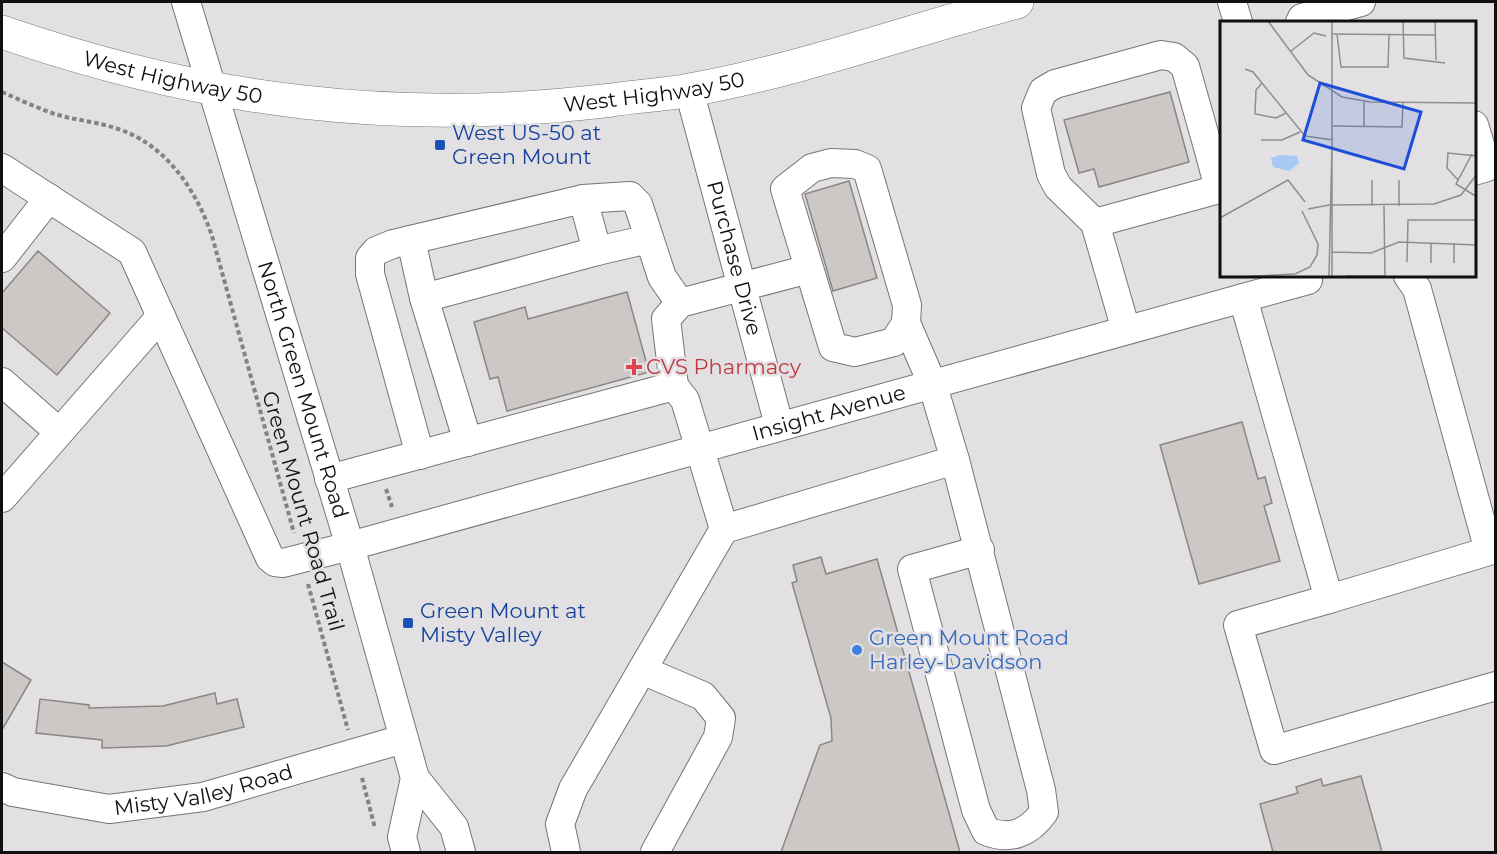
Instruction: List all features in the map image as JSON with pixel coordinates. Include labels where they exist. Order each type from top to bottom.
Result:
[{"type":"main road","name":"West Highway 50","points":[[2,32],[213,90],[362,109],[450,111],[557,106],[689,90],[785,68],[1008,3]]},
{"type":"street","name":"North Green Mount Road","points":[[186,2],[350,546],[415,778],[454,827],[461,852]]},
{"type":"street","points":[[1232,2],[1238,21]]},
{"type":"street","points":[[1300,21],[1302,18],[1361,2]]},
{"type":"street","points":[[1095,223],[1219,189],[1216,157],[1185,66],[1174,57],[1161,55],[1055,84],[1044,91],[1036,108],[1052,174],[1058,188],[1095,223],[1126,330]]},
{"type":"street","name":"Purchase Drive","points":[[689,90],[779,425]]},
{"type":"street","points":[[1476,132],[1486,167],[1476,170]]},
{"type":"street","points":[[906,323],[894,342],[855,352],[833,347],[785,189],[812,168],[855,164],[867,169],[907,305],[906,323],[932,383],[955,460],[980,550],[1041,790],[1044,812],[1036,823],[1023,833],[999,836],[986,831],[976,810],[912,569],[980,550]]},
{"type":"street","name":"Insight Avenue","points":[[2,168],[132,252],[270,558],[275,562],[284,563],[1244,298],[1308,278]]},
{"type":"street","points":[[420,455],[370,274],[370,258],[376,251],[402,242],[583,199],[630,196],[638,204],[662,278],[680,303]]},
{"type":"street","points":[[2,258],[49,198]]},
{"type":"street","points":[[583,199],[597,251]]},
{"type":"street","points":[[424,298],[649,239]]},
{"type":"street","points":[[402,242],[424,298],[468,442]]},
{"type":"street","points":[[724,529],[685,400],[674,386],[666,319],[680,303],[809,269]]},
{"type":"street","points":[[1409,278],[1417,289],[1492,562],[1329,599],[1238,625],[1274,750],[1496,686]]},
{"type":"street","points":[[1244,298],[1329,599]]},
{"type":"street","points":[[2,498],[161,316]]},
{"type":"street","points":[[2,382],[59,432]]},
{"type":"street","points":[[329,479],[674,386]]},
{"type":"street","points":[[566,852],[560,824],[573,789],[724,529],[955,460]]},
{"type":"street","points":[[642,670],[703,696],[721,718],[718,737],[656,852]]},
{"type":"street","name":"Misty Valley Road","points":[[2,787],[13,792],[109,809],[203,797],[403,739]]},
{"type":"street","name":"North Green Mount Road","points":[[406,852],[402,837],[415,778]]},
{"type":"path","name":"Green Mount Road Trail","points":[[2,92],[53,114],[129,133],[158,153],[186,181],[202,208],[213,236],[376,834]]},
{"type":"path","points":[[385,487],[392,509]]},
{"type":"building","points":[[1170,92],[1189,162],[1099,187],[1094,169],[1079,173],[1064,120]]},
{"type":"building","points":[[849,181],[877,278],[833,291],[805,194]]},
{"type":"building","points":[[38,251],[110,313],[57,375],[2,328],[2,293]]},
{"type":"building","points":[[627,292],[649,372],[507,411],[498,377],[490,379],[474,322],[525,307],[528,319]]},
{"type":"building","points":[[1242,422],[1258,479],[1265,477],[1272,503],[1264,506],[1280,561],[1199,584],[1160,445]]},
{"type":"building","name":"Green Mount Road Harley-Davidson","points":[[821,557],[826,574],[877,559],[960,852],[781,852],[820,745],[832,741],[831,718],[792,583],[797,581],[793,565]]},
{"type":"building","points":[[2,662],[31,680],[2,730]]},
{"type":"building","points":[[215,693],[217,704],[237,699],[244,727],[166,746],[102,748],[102,740],[36,733],[40,699],[89,705],[89,708],[163,706]]},
{"type":"building","points":[[1361,776],[1382,852],[1273,852],[1260,804],[1298,793],[1296,787],[1321,779],[1323,786]]},
{"type":"place","name":"West US-50 at Green Mount","points":[[440,145]]},
{"type":"place","name":"CVS Pharmacy","points":[[634,367]]},
{"type":"place","name":"Green Mount at Misty Valley","points":[[408,623]]},
{"type":"place","name":"Green Mount Road Harley-Davidson","points":[[857,650]]}]
